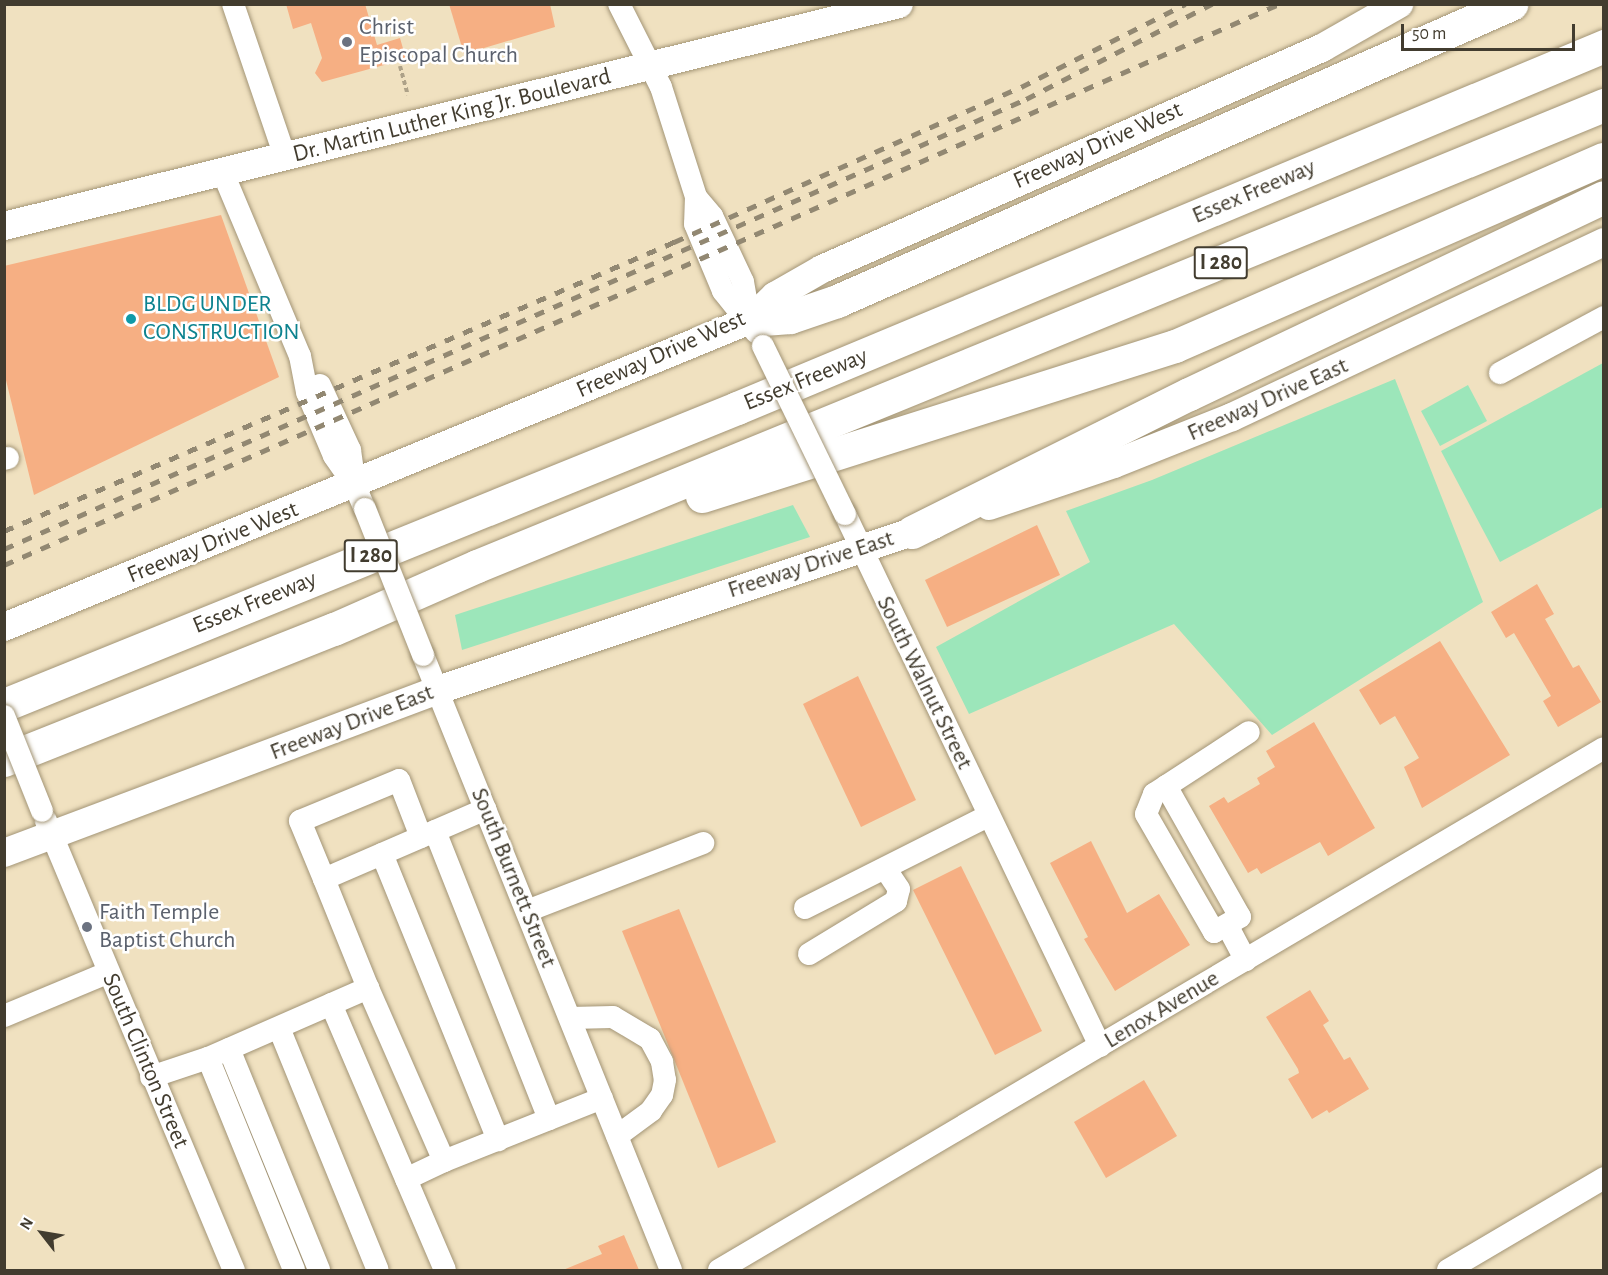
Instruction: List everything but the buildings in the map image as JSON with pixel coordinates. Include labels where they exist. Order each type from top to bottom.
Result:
[{"type":"highway","points":[[756,333],[837,301],[1511,4]]},
{"type":"highway","name":"Essex Freeway","points":[[4,705],[769,395],[1604,46]]},
{"type":"highway","name":"Essex Freeway","points":[[4,760],[334,629],[477,566],[1604,105]]},
{"type":"highway","points":[[477,566],[1138,360],[1604,159]]},
{"type":"highway","points":[[912,532],[1189,394],[1604,197]]},
{"type":"main road","name":"Dr. Martin Luther King Jr. Boulevard","points":[[4,225],[899,4]]},
{"type":"main road","name":"Freeway Drive West","points":[[4,627],[360,497],[756,333],[775,296],[822,269],[1312,52],[1399,4]]},
{"type":"main road","name":"Freeway Drive East","points":[[4,853],[46,823],[912,532],[1193,434],[1604,242]]},
{"type":"street","points":[[232,4],[285,157]]},
{"type":"street","name":"South Walnut Street","points":[[619,4],[653,66],[696,197],[695,224],[723,291],[756,333],[1100,1046]]},
{"type":"street","name":"South Burnett Street","points":[[223,172],[300,357],[307,392],[329,445],[360,497],[671,1270]]},
{"type":"street","points":[[1500,373],[1604,317]]},
{"type":"street","name":"South Clinton Street","points":[[4,716],[107,973],[234,1270]]},
{"type":"street","points":[[1166,786],[1240,917],[1214,932],[1146,814],[1154,794],[1166,786],[1249,732]]},
{"type":"street","name":"Lenox Avenue","points":[[719,1270],[1604,748]]},
{"type":"street","points":[[444,1161],[368,988],[300,821],[399,780],[428,834],[549,1119]]},
{"type":"street","points":[[324,879],[486,809]]},
{"type":"street","points":[[805,908],[988,816]]},
{"type":"street","points":[[527,911],[703,843]]},
{"type":"street","points":[[382,854],[498,1140]]},
{"type":"street","points":[[809,954],[896,901],[899,889],[885,868]]},
{"type":"street","points":[[1227,925],[1246,960]]},
{"type":"street","points":[[4,1016],[107,973]]},
{"type":"street","points":[[151,1077],[279,1028],[368,988]]},
{"type":"street","points":[[331,1004],[445,1270]]},
{"type":"street","points":[[570,1018],[613,1017],[650,1039],[662,1062],[665,1080],[662,1095],[651,1111],[617,1136]]},
{"type":"street","points":[[279,1028],[378,1270]]},
{"type":"street","points":[[218,1053],[294,1270]]},
{"type":"street","points":[[218,1053],[319,1270]]},
{"type":"street","points":[[406,1179],[444,1161],[602,1098]]},
{"type":"street","points":[[1448,1270],[1604,1178]]},
{"type":"path","points":[[400,66],[408,95]]},
{"type":"green space","points":[[1603,363],[1603,507],[1500,562],[1441,451]]},
{"type":"green space","points":[[1395,379],[1483,602],[1272,735],[1174,624],[969,714],[936,647],[1090,562],[1066,511],[1152,480]]},
{"type":"green space","points":[[1468,385],[1487,421],[1440,446],[1421,411]]},
{"type":"green space","points":[[793,505],[810,537],[462,650],[455,615]]},
{"type":"railway","points":[[4,531],[674,242],[1021,87],[1185,4]]},
{"type":"railway","points":[[4,549],[1026,99],[1212,4]]},
{"type":"railway","points":[[4,565],[1279,4]]},
{"type":"place","name":"Christ Episcopal Church","points":[[347,42]]},
{"type":"place","name":"BLDG UNDER CONSTRUCTION","points":[[131,319]]},
{"type":"place","name":"Faith Temple Baptist Church","points":[[87,927]]}]
